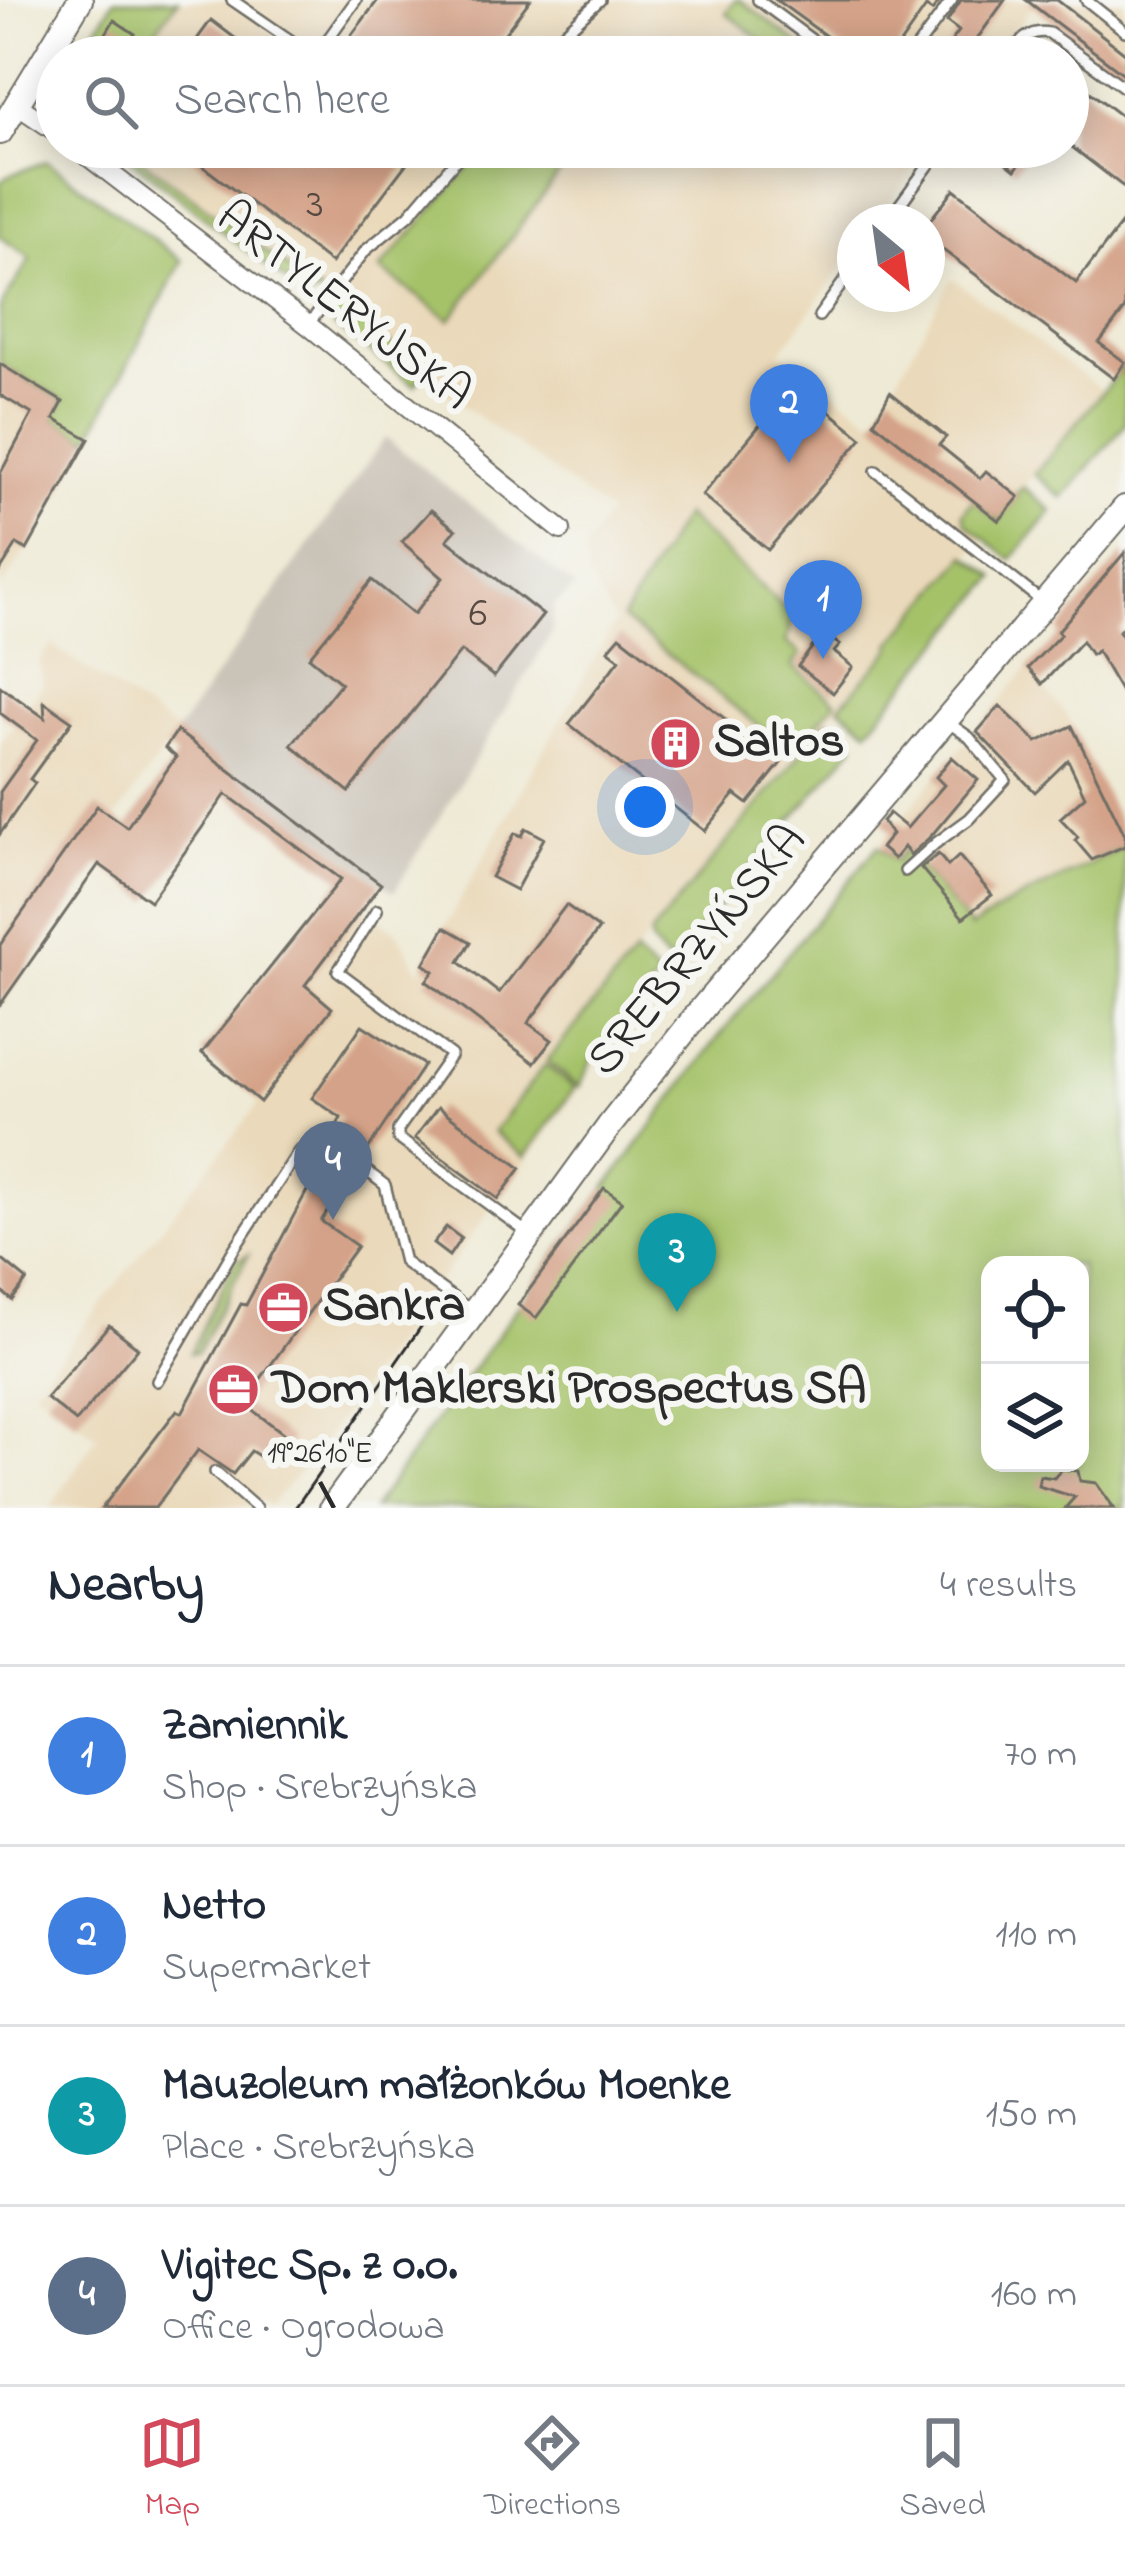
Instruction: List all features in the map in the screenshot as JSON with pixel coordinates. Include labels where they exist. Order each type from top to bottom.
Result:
[{"type":"main road","points":[[58,36],[80,0]]},
{"type":"main road","points":[[0,132],[36,73]]},
{"type":"main road","name":"SREBRZYŃSKA","points":[[332,1508],[529,1234],[705,1005],[1125,508]]},
{"type":"street","points":[[17,105],[36,118]]},
{"type":"street","name":"ARTYLERYJSKA","points":[[103,168],[561,530]]},
{"type":"lane","points":[[232,0],[284,36]]},
{"type":"lane","points":[[330,36],[356,0]]},
{"type":"lane","points":[[561,36],[600,0]]},
{"type":"lane","points":[[925,36],[952,0]]},
{"type":"lane","points":[[1086,0],[1125,31]]},
{"type":"lane","points":[[766,2],[809,36]]},
{"type":"lane","points":[[1089,61],[1125,88]]},
{"type":"lane","points":[[308,326],[366,250],[409,215],[449,168]]},
{"type":"lane","points":[[900,204],[927,168]]},
{"type":"lane","points":[[819,316],[837,291]]},
{"type":"lane","points":[[876,471],[1044,604]]},
{"type":"lane","points":[[905,872],[969,819],[1005,780],[969,737],[946,721]]},
{"type":"lane","points":[[377,910],[338,971],[451,1055],[398,1130],[398,1138],[529,1234]]},
{"type":"lane","points":[[157,1381],[234,1249],[299,1151],[333,1171],[364,1168],[382,1181],[404,1262],[473,1312]]},
{"type":"lane","points":[[215,1472],[256,1508]]},
{"type":"shaded area","points":[[119,0],[1125,0],[1125,75],[1089,48],[1089,36],[1074,36],[1033,5],[1010,36],[100,36]]},
{"type":"shaded area","points":[[153,168],[914,168],[888,204],[837,204],[837,274],[780,353],[874,421],[933,312],[945,312],[945,291],[952,278],[1104,392],[794,758],[548,1061],[579,1087],[311,1459],[269,1506],[261,1500],[251,1508],[50,1508],[97,1436],[34,1389],[260,1102],[333,889],[398,932],[420,972],[615,622],[588,578],[584,549],[609,513],[430,381],[426,370]]},
{"type":"shaded area","points":[[0,375],[89,439],[0,591]]},
{"type":"shaded area","points":[[385,438],[576,588],[554,605],[552,633],[394,892],[177,731]]},
{"type":"shaded area","points":[[52,645],[177,731],[77,873],[86,882],[0,1007],[0,744],[43,685],[39,661]]},
{"type":"shaded area","points":[[1028,668],[1069,719],[1125,835],[1125,847],[971,928],[904,851],[895,862],[878,846]]},
{"type":"green space","points":[[114,0],[178,0],[151,36],[92,36]]},
{"type":"green space","points":[[740,0],[788,36],[756,36],[726,13]]},
{"type":"green space","points":[[36,165],[56,168],[182,261],[89,439],[54,419],[64,400],[0,364],[0,308],[31,258],[0,237],[0,184],[7,176]]},
{"type":"green space","points":[[142,168],[153,168],[321,293],[307,298]]},
{"type":"green space","points":[[469,168],[563,168],[450,320],[380,269]]},
{"type":"green space","points":[[338,305],[426,370],[415,385],[333,325],[332,313]]},
{"type":"green space","points":[[1125,365],[1125,425],[1063,498],[1034,474]]},
{"type":"green space","points":[[1023,487],[1052,511],[1011,560],[966,523],[963,513],[973,500],[999,521]]},
{"type":"green space","points":[[684,515],[794,617],[786,642],[801,654],[792,666],[836,702],[792,752],[622,619]]},
{"type":"green space","points":[[966,555],[996,577],[868,730],[839,707]]},
{"type":"green space","points":[[828,721],[855,745],[670,964],[651,943],[651,934]]},
{"type":"green space","points":[[878,846],[895,861],[905,850],[971,928],[1125,847],[1125,1508],[373,1508],[717,1039]]},
{"type":"green space","points":[[635,954],[659,977],[593,1058],[579,1087],[547,1061]]},
{"type":"green space","points":[[545,1065],[575,1088],[525,1157],[493,1132]]},
{"type":"green space","points":[[248,1255],[197,1353],[190,1353],[235,1262]]},
{"type":"building","points":[[378,0],[530,0],[503,36],[351,36]]},
{"type":"building","points":[[776,0],[941,0],[932,11],[926,7],[906,36],[826,36]]},
{"type":"building","points":[[961,0],[1005,0],[979,36],[955,36],[959,31],[947,22]]},
{"type":"building","points":[[1026,0],[1057,0],[1125,53],[1125,75],[1089,48],[1089,36],[1074,36]]},
{"type":"building","points":[[114,20],[135,34],[134,36],[105,35]]},
{"type":"building","points":[[211,20],[232,36],[199,36]]},
{"type":"building","points":[[1089,91],[1125,119],[1125,188],[1089,160]]},
{"type":"building","points":[[205,168],[403,168],[331,263]]},
{"type":"building","points":[[954,189],[1076,283],[1125,219],[1125,309],[1099,343],[1125,362],[1114,379],[945,252],[942,204]]},
{"type":"building","points":[[0,364],[63,402],[54,419],[89,439],[27,550],[17,544],[0,571],[0,474],[32,414],[0,395]]},
{"type":"building","points":[[795,383],[862,438],[768,550],[702,495]]},
{"type":"building","points":[[890,392],[946,437],[939,445],[980,478],[986,471],[1019,497],[999,521],[874,422]]},
{"type":"building","points":[[431,510],[456,530],[447,540],[543,615],[494,677],[461,651],[349,792],[291,745],[341,683],[309,657],[372,580],[414,614],[443,578],[402,542]]},
{"type":"building","points":[[1125,552],[1125,624],[1119,631],[1125,640],[1125,699],[1097,651],[1091,655],[1082,641],[1042,684],[1028,668]]},
{"type":"building","points":[[823,633],[840,645],[834,652],[853,667],[833,693],[798,666]]},
{"type":"building","name":"Saltos","points":[[620,636],[781,763],[748,804],[735,794],[705,831],[569,724],[620,659],[608,650]]},
{"type":"building","points":[[0,686],[45,718],[44,702],[72,721],[30,779],[35,783],[0,834],[0,792],[37,740],[0,713]]},
{"type":"building","points":[[1000,706],[1037,742],[1072,726],[1125,835],[1125,846],[1092,860],[1060,818],[1085,796],[1068,760],[1035,792],[977,732]]},
{"type":"building","points":[[177,731],[381,884],[305,985],[332,1008],[260,1102],[202,1053],[341,879],[226,794],[150,901],[99,864],[0,1005],[0,945],[97,806],[127,827],[176,757],[165,748]]},
{"type":"building","points":[[952,757],[978,780],[931,836],[910,855],[904,847],[894,859],[881,848],[892,834],[882,821],[889,813],[907,828],[944,785],[936,777]]},
{"type":"building","points":[[526,828],[544,838],[516,890],[491,877],[515,833],[522,836]]},
{"type":"building","points":[[938,854],[948,866],[959,856],[992,895],[963,918],[921,868]]},
{"type":"building","points":[[566,905],[599,929],[528,1023],[552,1040],[534,1063],[426,981],[434,971],[424,964],[445,927],[471,942],[459,962],[499,993]]},
{"type":"building","points":[[362,1025],[424,1065],[366,1152],[334,1131],[341,1118],[312,1098]]},
{"type":"building","points":[[438,1107],[521,1168],[498,1199],[415,1138]]},
{"type":"building","points":[[317,1172],[343,1187],[321,1221],[357,1246],[243,1403],[291,1439],[272,1464],[251,1451],[233,1474],[198,1450],[155,1508],[102,1508],[177,1410],[182,1413]]},
{"type":"building","points":[[604,1188],[622,1201],[536,1318],[518,1305]]},
{"type":"building","points":[[446,1227],[461,1238],[449,1256],[433,1244]]},
{"type":"building","points":[[0,1258],[27,1280],[12,1300],[0,1290]]},
{"type":"building","points":[[109,1325],[138,1348],[76,1422],[46,1398]]},
{"type":"building","points":[[1059,1472],[1078,1472],[1080,1481],[1096,1483],[1114,1508],[1065,1508],[1075,1497],[1038,1486],[1040,1476],[1054,1478]]},
{"type":"tram line","points":[[295,1508],[434,1308]]},
{"type":"place","name":"Netto","points":[[789,463]]},
{"type":"place","name":"Zamiennik","points":[[823,659]]},
{"type":"place","name":"Saltos","points":[[675,743]]},
{"type":"place","name":"Vigitec Sp. z o.o.","points":[[333,1220]]},
{"type":"place","name":"Sankra","points":[[284,1307]]},
{"type":"place","name":"Mauzoleum małżonków Moenke","points":[[677,1312]]},
{"type":"place","name":"Dom Maklerski Prospectus SA","points":[[233,1390]]}]
